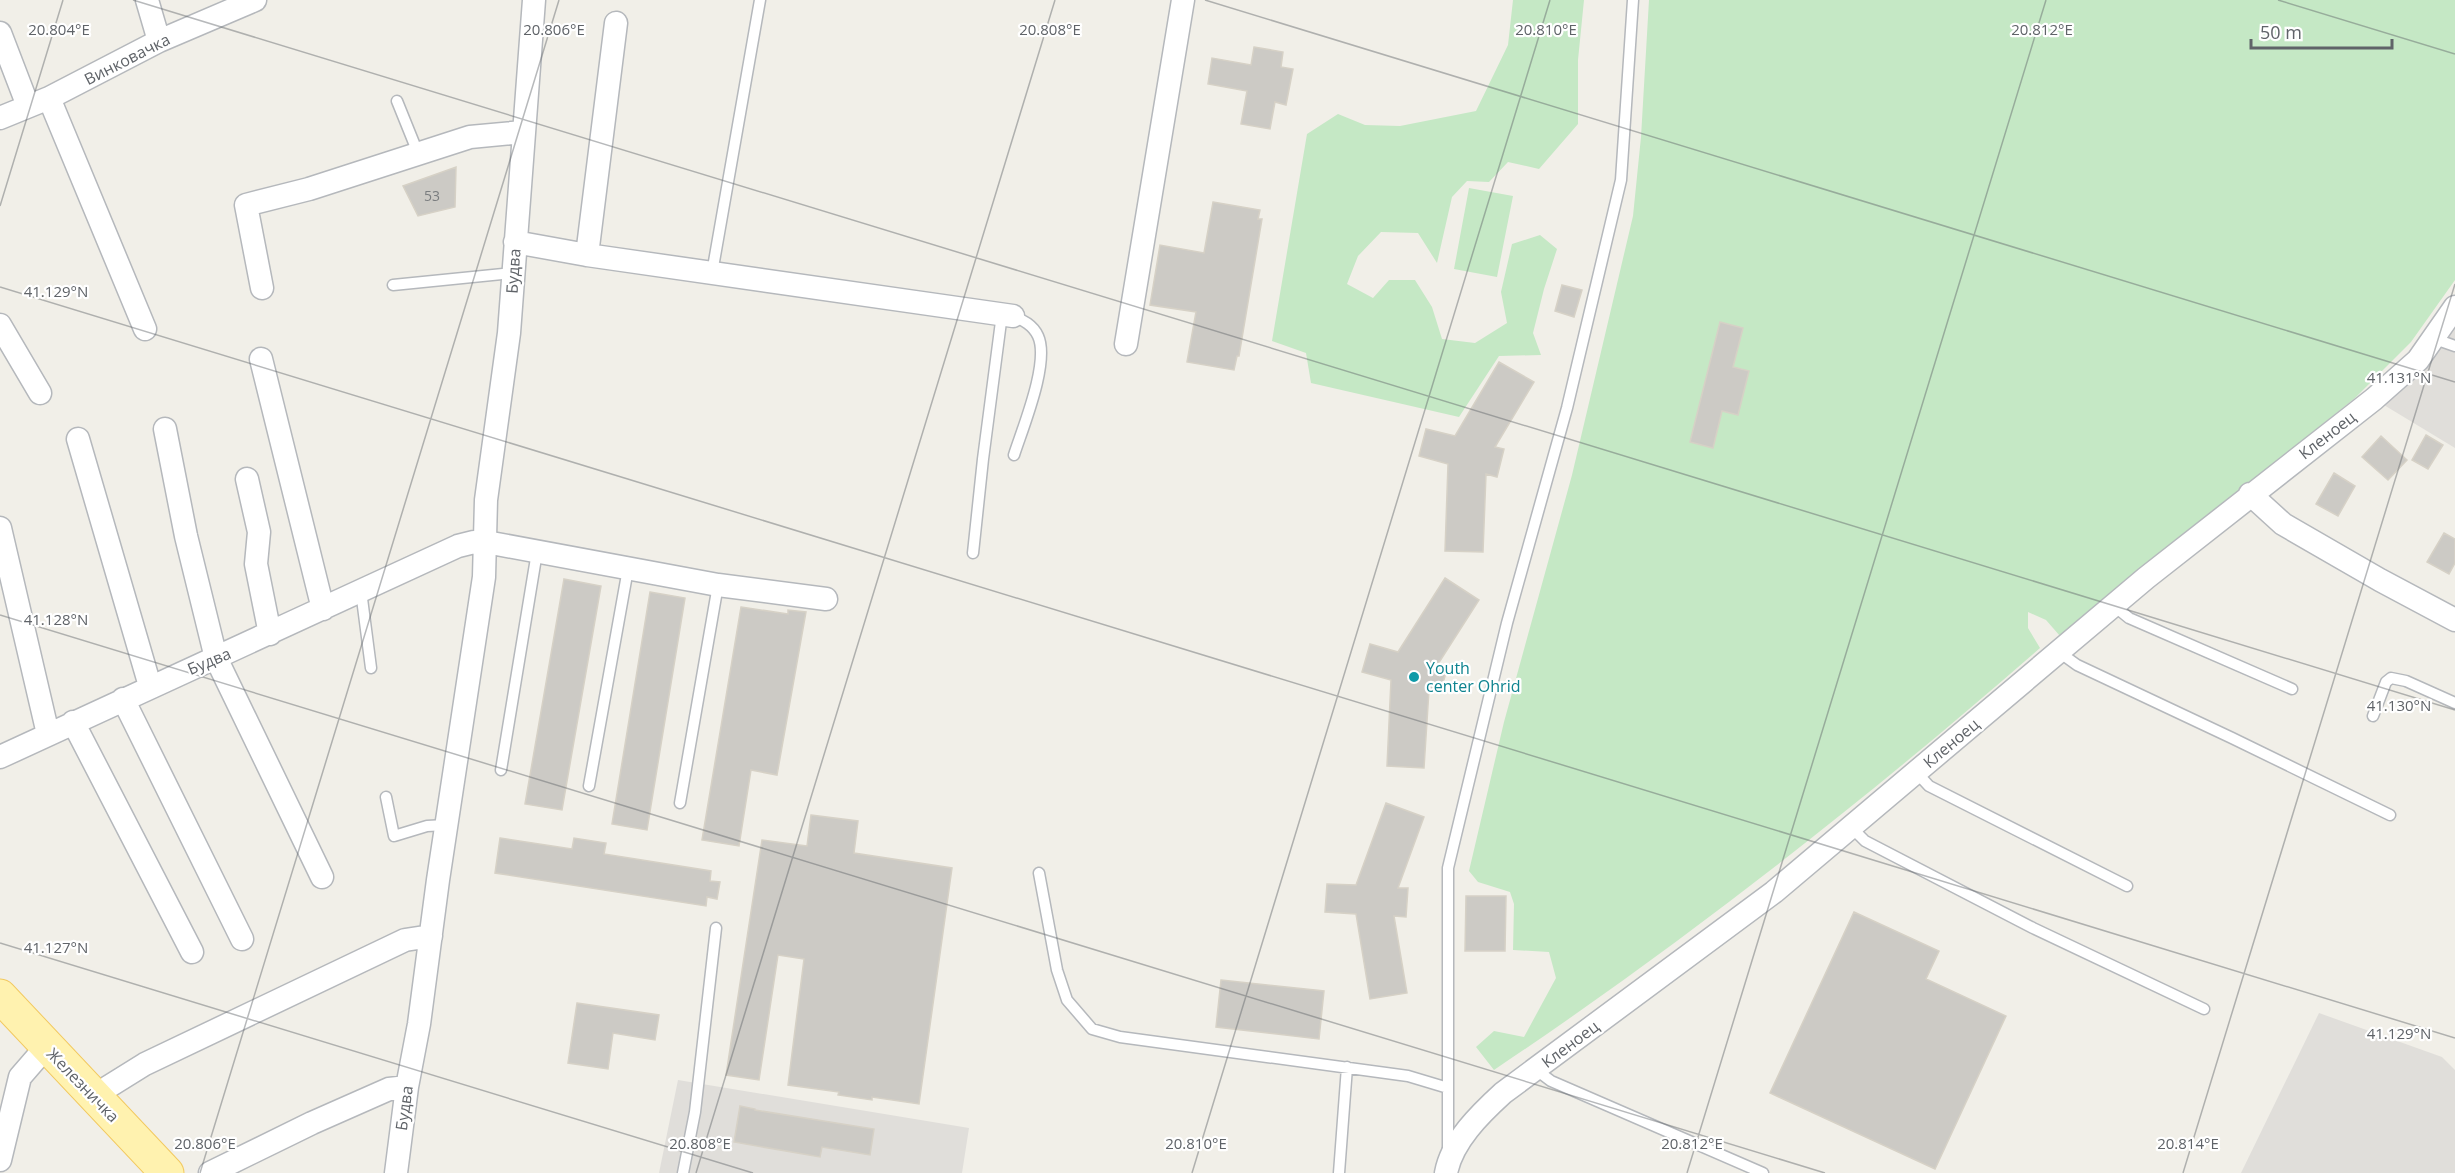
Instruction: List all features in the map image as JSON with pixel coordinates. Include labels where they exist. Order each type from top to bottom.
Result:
[{"type":"main road","name":"Железничка","points":[[0,996],[39,1054],[136,1173]]},
{"type":"main road","name":"Железничка","points":[[0,1029],[39,1054],[96,1099],[167,1173]]},
{"type":"street","points":[[147,0],[159,41]]},
{"type":"street","name":"Винковачка","points":[[0,118],[49,98],[159,41],[255,0]]},
{"type":"street","name":"Будва","points":[[396,1173],[484,577],[486,500],[509,333],[534,0]]},
{"type":"street","points":[[1126,344],[1183,0]]},
{"type":"street","points":[[587,255],[616,23]]},
{"type":"street","points":[[0,33],[28,106]]},
{"type":"street","points":[[49,98],[145,329]]},
{"type":"street","points":[[262,288],[246,205],[309,189],[470,137],[523,132]]},
{"type":"street","points":[[515,242],[587,255],[1007,315]]},
{"type":"street","name":"Кленоец","points":[[1447,1167],[1464,1134],[1503,1093],[1774,892],[2113,605],[2374,399],[2418,360],[2445,342],[2455,307]]},
{"type":"street","points":[[0,325],[40,393]]},
{"type":"street","points":[[261,359],[323,609]]},
{"type":"street","points":[[165,429],[186,536],[216,658],[322,878]]},
{"type":"street","points":[[78,439],[150,686]]},
{"type":"street","points":[[247,479],[259,532],[256,564],[270,634]]},
{"type":"street","points":[[2250,495],[2283,524],[2455,620]]},
{"type":"street","points":[[0,528],[48,734]]},
{"type":"street","name":"Будва","points":[[0,757],[458,546],[474,542],[486,542],[718,585],[826,599]]},
{"type":"street","points":[[123,699],[242,939]]},
{"type":"street","points":[[73,722],[192,952]]},
{"type":"street","points":[[96,1099],[108,1087],[145,1064],[405,940],[431,936]]},
{"type":"street","points":[[0,1160],[20,1077],[39,1054]]},
{"type":"street","points":[[210,1173],[312,1123],[389,1089],[407,1087]]},
{"type":"lane","points":[[712,273],[760,0]]},
{"type":"lane","points":[[1447,1167],[1448,868],[1507,623],[1567,408],[1621,180],[1633,0]]},
{"type":"lane","points":[[397,101],[418,153]]},
{"type":"lane","points":[[393,285],[512,273]]},
{"type":"lane","points":[[973,553],[982,459],[1007,315],[1026,322],[1038,334],[1043,353],[1039,375],[1014,455]]},
{"type":"lane","points":[[501,770],[537,552]]},
{"type":"lane","points":[[589,786],[628,569]]},
{"type":"lane","points":[[680,803],[718,585]]},
{"type":"lane","points":[[361,591],[371,668]]},
{"type":"lane","points":[[2113,605],[2129,618],[2292,689]]},
{"type":"lane","points":[[2059,652],[2077,665],[2390,815]]},
{"type":"lane","points":[[2373,716],[2386,682],[2396,678],[2455,703]]},
{"type":"lane","points":[[1916,772],[1929,786],[2127,886]]},
{"type":"lane","points":[[386,797],[394,837],[427,826],[446,825]]},
{"type":"lane","points":[[1851,827],[1865,841],[2022,923],[2204,1009]]},
{"type":"lane","points":[[1039,873],[1057,970],[1067,1000],[1092,1029],[1120,1037],[1408,1076],[1448,1088]]},
{"type":"lane","points":[[683,1173],[695,1112],[716,928]]},
{"type":"lane","points":[[1339,1173],[1347,1068]]},
{"type":"lane","points":[[1535,1069],[1551,1081],[1763,1173]]},
{"type":"shaded area","points":[[2455,307],[2455,448],[2374,399]]},
{"type":"shaded area","points":[[2319,1013],[2442,1057],[2455,1070],[2455,1173],[2241,1173]]},
{"type":"shaded area","points":[[678,1080],[969,1128],[962,1173],[659,1173]]},
{"type":"green space","points":[[1513,0],[1584,0],[1578,60],[1578,124],[1539,169],[1508,162],[1489,182],[1467,181],[1452,197],[1437,263],[1418,233],[1381,232],[1358,256],[1347,284],[1373,298],[1389,280],[1415,280],[1432,307],[1442,339],[1475,343],[1507,323],[1501,292],[1512,244],[1540,235],[1557,249],[1533,333],[1541,355],[1499,356],[1459,417],[1311,383],[1306,353],[1272,341],[1307,134],[1338,114],[1365,125],[1400,126],[1476,111],[1508,45]]},
{"type":"green space","points":[[1649,0],[2455,0],[2455,280],[2411,342],[2355,398],[2060,636],[2046,620],[2028,612],[2028,628],[2040,648],[1975,704],[1774,868],[1636,971],[1494,1070],[1476,1047],[1494,1031],[1524,1037],[1556,978],[1549,952],[1513,950],[1514,904],[1510,892],[1478,882],[1469,871],[1504,722],[1572,475],[1633,216],[1641,137]]},
{"type":"green space","points":[[1469,188],[1513,196],[1497,277],[1454,269]]},
{"type":"building","points":[[1254,47],[1283,52],[1281,67],[1293,69],[1286,105],[1275,102],[1270,129],[1241,124],[1247,91],[1208,84],[1212,58],[1251,65]]},
{"type":"building","points":[[456,167],[455,207],[418,216],[403,186]]},
{"type":"building","points":[[1213,202],[1260,210],[1258,219],[1262,219],[1239,356],[1237,356],[1234,370],[1187,362],[1196,312],[1150,305],[1160,245],[1204,253]]},
{"type":"building","points":[[1562,285],[1582,290],[1574,317],[1555,311]]},
{"type":"building","points":[[1720,322],[1743,328],[1733,367],[1749,371],[1738,415],[1722,411],[1713,448],[1690,442]]},
{"type":"building","points":[[1499,362],[1534,382],[1495,447],[1504,449],[1497,477],[1486,474],[1483,552],[1445,551],[1448,464],[1419,456],[1426,429],[1455,436]]},
{"type":"building","points":[[2426,435],[2443,445],[2428,469],[2412,460]]},
{"type":"building","points":[[2381,436],[2407,460],[2388,480],[2362,457]]},
{"type":"building","points":[[2334,473],[2355,486],[2338,516],[2316,504]]},
{"type":"building","points":[[2444,533],[2455,539],[2455,563],[2449,574],[2427,562]]},
{"type":"building","name":"Youth center Ohrid","points":[[1445,578],[1479,600],[1438,664],[1448,666],[1440,693],[1429,690],[1424,768],[1387,766],[1391,680],[1362,672],[1370,644],[1398,652]]},
{"type":"building","points":[[564,579],[601,586],[562,810],[525,804]]},
{"type":"building","points":[[650,592],[685,598],[647,830],[612,824]]},
{"type":"building","points":[[741,607],[788,614],[788,610],[806,612],[777,775],[751,770],[739,846],[702,840]]},
{"type":"building","points":[[1386,803],[1424,817],[1398,888],[1408,888],[1406,917],[1394,916],[1407,993],[1370,999],[1356,914],[1325,912],[1327,884],[1356,885]]},
{"type":"building","points":[[811,815],[858,821],[854,853],[952,868],[919,1104],[872,1097],[872,1100],[838,1095],[839,1092],[788,1085],[804,959],[778,955],[759,1080],[726,1075],[762,840],[807,846]]},
{"type":"building","points":[[500,838],[572,849],[574,838],[606,843],[604,854],[711,871],[710,881],[720,882],[717,899],[707,897],[706,906],[495,873]]},
{"type":"building","points":[[1466,896],[1506,896],[1505,951],[1465,951]]},
{"type":"building","points":[[1854,912],[1939,951],[1926,979],[2006,1016],[1935,1169],[1770,1093]]},
{"type":"building","points":[[1221,980],[1324,991],[1319,1039],[1216,1027]]},
{"type":"building","points":[[577,1003],[659,1015],[655,1040],[613,1033],[608,1069],[568,1063]]},
{"type":"building","points":[[740,1106],[874,1129],[870,1155],[822,1147],[820,1157],[734,1142]]},
{"type":"place","name":"Youth center Ohrid","points":[[1414,677]]}]
